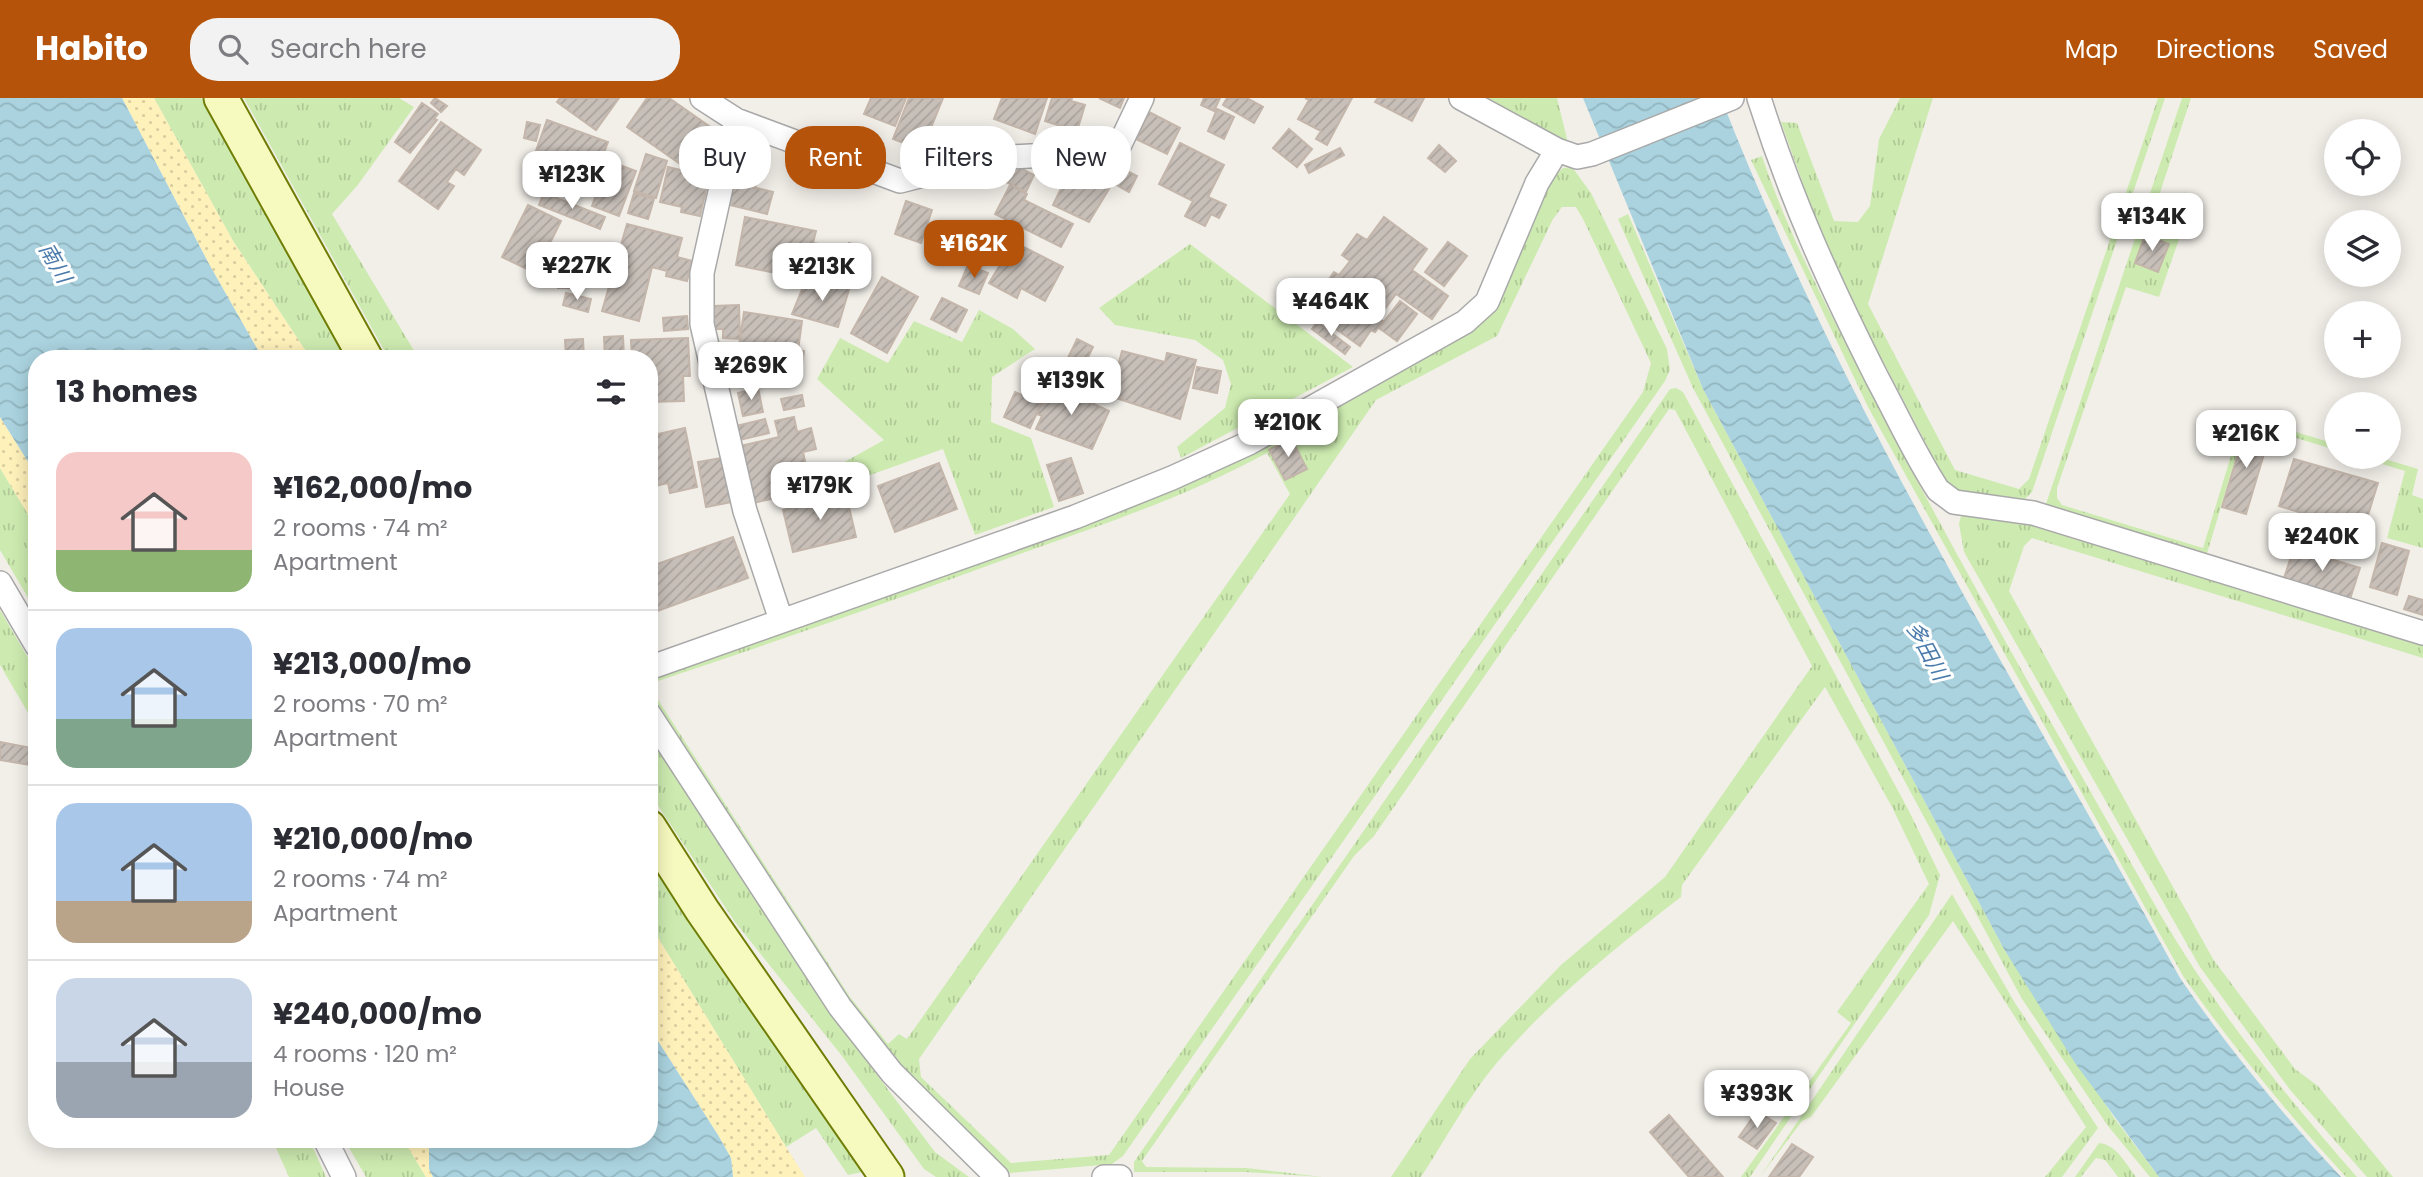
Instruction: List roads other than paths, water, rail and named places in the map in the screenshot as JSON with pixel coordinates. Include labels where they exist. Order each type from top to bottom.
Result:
[{"type":"street","points":[[221,98],[361,350]]},
{"type":"street","points":[[702,98],[736,120],[900,181],[990,158],[1068,154],[1111,163],[1142,98]]},
{"type":"street","points":[[1461,98],[1557,150],[1577,157],[1592,154],[1732,98]]},
{"type":"street","points":[[1759,98],[1787,185],[1808,235],[1858,341],[1938,490],[1954,502],[2033,513],[2423,633]]},
{"type":"street","points":[[736,120],[702,273],[702,324],[745,511],[781,620]]},
{"type":"street","points":[[658,665],[1075,517],[1172,478],[1249,443],[1465,322],[1487,302],[1537,183],[1557,150]]},
{"type":"street","points":[[0,583],[28,631]]},
{"type":"street","points":[[658,728],[839,1007],[892,1073],[997,1177]]},
{"type":"street","points":[[658,841],[702,910],[887,1177]]},
{"type":"street","points":[[330,1148],[344,1177]]},
{"type":"street","points":[[1104,1177],[1120,1177]]},
{"type":"water","name":"南川","points":[[0,98],[122,98],[209,264],[258,350],[28,350],[28,462],[0,417]]},
{"type":"water","name":"多田川","points":[[1583,98],[1721,98],[1821,325],[1877,435],[2180,978],[2257,1080],[2341,1177],[2159,1177],[2075,1063],[2004,949],[1703,389]]},
{"type":"water","points":[[658,1041],[731,1158],[733,1177],[433,1177],[429,1169],[429,1148],[658,1148]]}]
